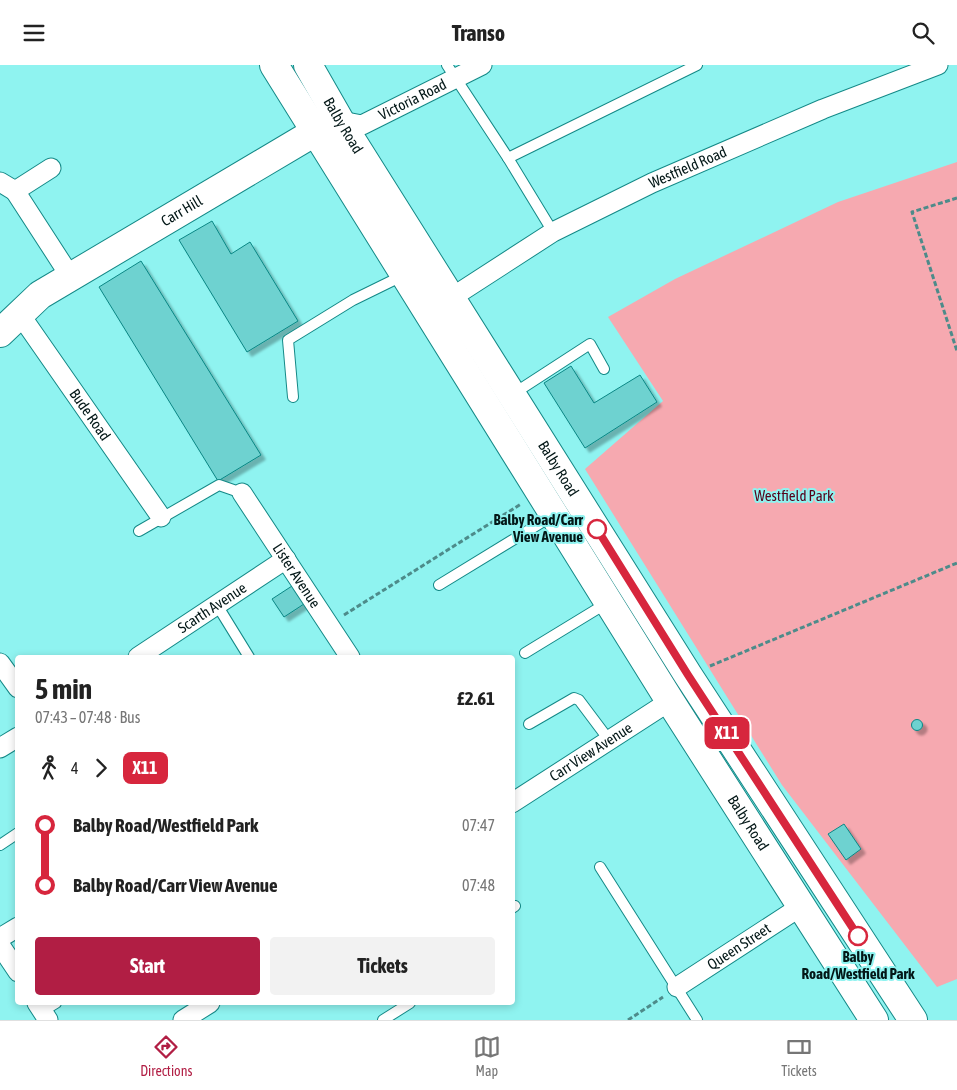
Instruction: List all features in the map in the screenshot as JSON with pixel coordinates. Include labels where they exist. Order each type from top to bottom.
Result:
[{"type":"main road","name":"Balby Road","points":[[274,65],[610,601],[670,701],[874,1020]]},
{"type":"main road","name":"Balby Road","points":[[308,65],[346,131],[688,675],[913,1020]]},
{"type":"main road","points":[[315,132],[346,131]]},
{"type":"main road","name":"Carr Hill","points":[[6,325],[40,295],[70,276],[148,233],[315,132]]},
{"type":"street","name":"Victoria Road","points":[[346,131],[393,111],[451,72],[482,65]]},
{"type":"street","name":"Westfield Road","points":[[451,298],[553,232],[652,183],[823,109],[938,65]]},
{"type":"street","points":[[52,168],[8,186],[70,276]]},
{"type":"street","name":"Bude Road","points":[[6,325],[161,517]]},
{"type":"street","name":"Lister Avenue","points":[[242,493],[349,655]]},
{"type":"street","name":"Scarth Avenue","points":[[141,655],[286,559]]},
{"type":"street","points":[[0,663],[15,684]]},
{"type":"street","name":"Carr View Avenue","points":[[515,801],[670,701]]},
{"type":"street","points":[[0,748],[15,739]]},
{"type":"street","name":"Queen Street","points":[[677,987],[800,907]]},
{"type":"street","points":[[0,938],[15,929]]},
{"type":"street","points":[[0,945],[15,968]]},
{"type":"street","points":[[183,1020],[207,1005]]},
{"type":"lane","points":[[508,158],[697,65]]},
{"type":"lane","points":[[451,72],[508,158],[553,232]]},
{"type":"lane","points":[[293,397],[288,339],[353,300],[405,275]]},
{"type":"lane","points":[[512,395],[590,344],[604,369]]},
{"type":"lane","points":[[139,531],[219,485],[242,493]]},
{"type":"lane","points":[[439,585],[548,503]]},
{"type":"lane","points":[[525,653],[610,601]]},
{"type":"lane","points":[[218,605],[248,655]]},
{"type":"lane","points":[[529,724],[574,698],[579,700],[609,741]]},
{"type":"lane","points":[[0,845],[15,835]]},
{"type":"lane","points":[[600,867],[697,1020]]},
{"type":"lane","points":[[383,1020],[407,1005]]},
{"type":"path","points":[[957,198],[912,212],[957,351]]},
{"type":"path","points":[[329,625],[548,503]]},
{"type":"path","points":[[688,675],[957,563]]},
{"type":"path","points":[[628,1020],[677,987]]},
{"type":"green space","name":"Westfield Park","points":[[957,162],[957,979],[937,987],[782,785],[585,469],[663,401],[608,317],[675,279],[838,202]]},
{"type":"building","points":[[212,221],[231,254],[250,242],[298,321],[247,352],[179,240]]},
{"type":"building","points":[[141,261],[261,455],[218,481],[99,287]]},
{"type":"building","points":[[571,366],[594,403],[640,375],[657,402],[585,448],[544,383]]},
{"type":"building","points":[[292,586],[304,604],[284,617],[272,599]]},
{"type":"building","points":[[915,720],[919,720],[922,725],[921,729],[915,730],[912,727],[912,723]]},
{"type":"building","points":[[844,824],[861,849],[846,860],[828,834]]},
{"type":"bus line","name":"X11","points":[[597,529],[688,675],[858,936]]},
{"type":"place","name":"Balby Road/Carr View Avenue","points":[[597,529]]},
{"type":"place","name":"Balby Road/Westfield Park","points":[[858,936]]}]
